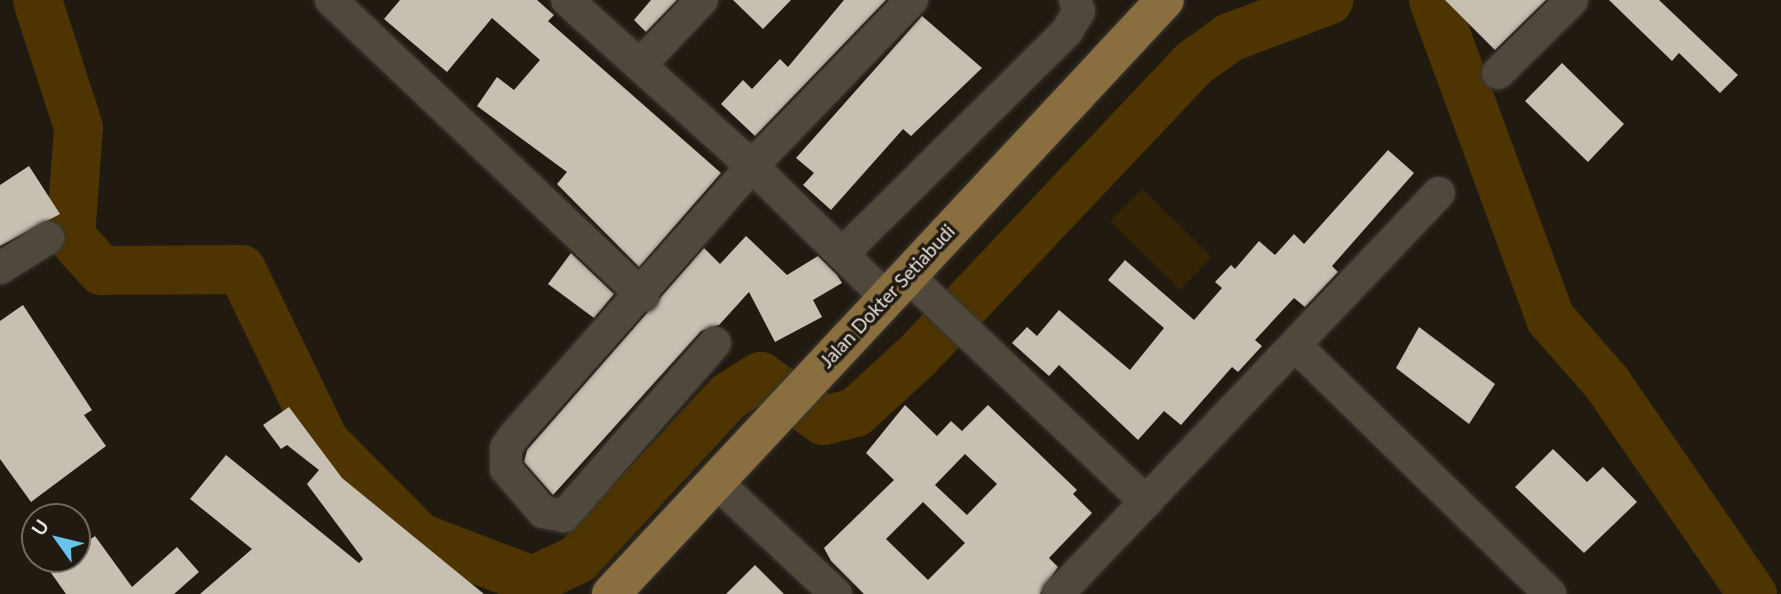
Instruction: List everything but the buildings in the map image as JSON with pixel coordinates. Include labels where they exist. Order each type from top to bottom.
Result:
[{"type":"main road","name":"Jalan Dokter Setiabudi","points":[[611,594],[769,421],[1165,0]]},
{"type":"street","points":[[331,0],[643,296]]},
{"type":"street","points":[[567,0],[752,166],[842,254],[896,286],[936,302],[1146,502]]},
{"type":"street","points":[[640,65],[702,0]]},
{"type":"street","points":[[715,343],[575,508],[555,517],[543,512],[506,469],[506,448],[643,296],[752,166],[912,0]]},
{"type":"street","points":[[842,254],[1067,31],[1079,11],[1075,0]]},
{"type":"street","points":[[1497,73],[1572,0]]},
{"type":"street","points":[[1058,594],[1439,193]]},
{"type":"street","points":[[0,268],[48,238]]},
{"type":"street","points":[[1296,346],[1539,590]]},
{"type":"street","points":[[714,480],[836,594]]},
{"type":"shaded area","points":[[1142,189],[1212,257],[1180,290],[1110,221]]},
{"type":"waterway","points":[[37,0],[78,127],[70,236],[101,270],[241,269],[324,441],[419,537],[532,580],[577,559],[728,396],[760,376],[823,420],[855,412],[917,355],[1193,63],[1229,37],[1328,0]]},
{"type":"waterway","points":[[1433,0],[1550,318],[1606,382],[1752,594]]}]
